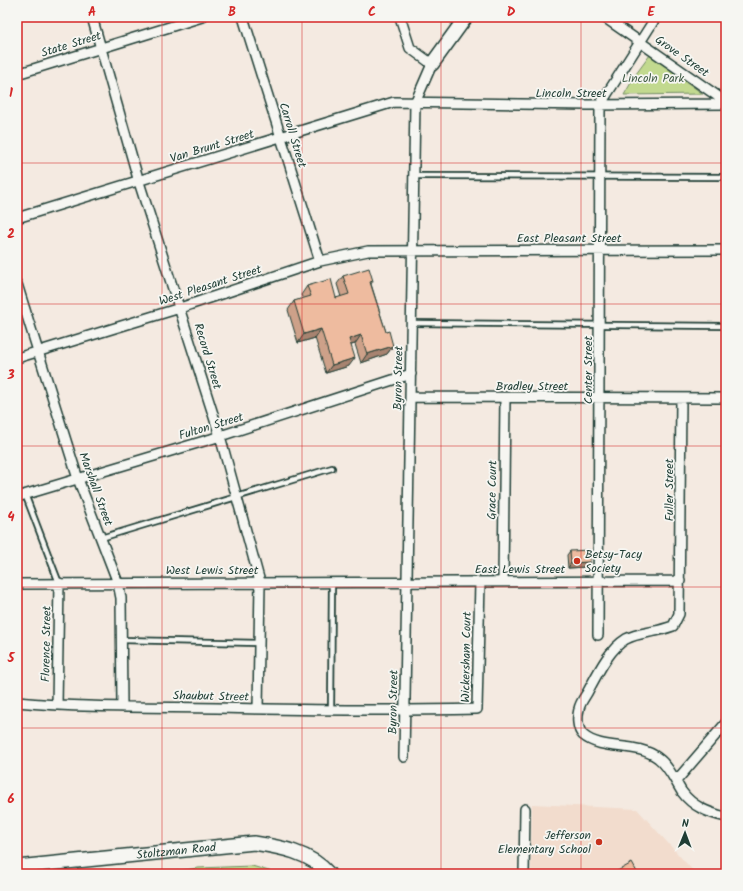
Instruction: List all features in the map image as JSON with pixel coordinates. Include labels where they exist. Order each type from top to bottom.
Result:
[{"type":"street","name":"Record Street","points":[[92,17],[139,182],[220,436],[260,582],[258,709]]},
{"type":"street","name":"State Street","points":[[17,74],[202,17]]},
{"type":"street","name":"Carroll Street","points":[[243,17],[320,261]]},
{"type":"street","points":[[400,17],[410,48],[432,64],[466,17]]},
{"type":"street","name":"Grove Street","points":[[604,17],[726,103]]},
{"type":"street","points":[[600,105],[656,17]]},
{"type":"street","name":"Byron Street","points":[[404,757],[415,103],[432,64]]},
{"type":"street","name":"Van Brunt Street","points":[[17,218],[139,182],[394,102],[415,103]]},
{"type":"street","name":"Lincoln Street","points":[[415,103],[600,105],[726,103]]},
{"type":"street","name":"Center Street","points":[[598,635],[598,590],[600,581],[600,105]]},
{"type":"street","name":"West Pleasant Street","points":[[17,358],[180,308],[320,261],[368,251],[412,250]]},
{"type":"street","name":"East Pleasant Street","points":[[412,250],[726,250]]},
{"type":"street","name":"Marshall Street","points":[[17,284],[78,479],[118,583],[121,598],[122,707]]},
{"type":"street","name":"Fulton Street","points":[[21,496],[220,436],[410,374]]},
{"type":"street","name":"Bradley Street","points":[[410,397],[726,398]]},
{"type":"street","name":"Grace Court","points":[[503,582],[505,398]]},
{"type":"street","name":"Fuller Street","points":[[676,782],[659,758],[650,752],[642,749],[598,742],[589,738],[582,734],[577,719],[579,707],[592,683],[618,645],[627,638],[638,634],[673,626],[679,614],[681,399]]},
{"type":"street","name":"East Lewis Street","points":[[407,582],[680,581]]},
{"type":"street","name":"West Lewis Street","points":[[17,584],[407,582]]},
{"type":"street","name":"Wickersham Court","points":[[405,711],[477,709],[480,582]]},
{"type":"street","name":"Florence Street","points":[[57,705],[59,583]]},
{"type":"street","name":"Shaubut Street","points":[[17,702],[122,707],[405,711]]},
{"type":"street","points":[[726,723],[676,782],[688,800],[715,815],[726,817]]},
{"type":"street","points":[[524,874],[525,809]]},
{"type":"street","name":"Stoltzman Road","points":[[17,867],[254,843],[275,846],[293,851],[324,868],[329,874]]},
{"type":"lane","points":[[414,176],[726,178]]},
{"type":"lane","points":[[411,323],[726,326]]},
{"type":"lane","points":[[101,538],[332,468]]},
{"type":"lane","points":[[21,496],[59,583]]},
{"type":"lane","points":[[331,710],[332,582]]},
{"type":"lane","points":[[121,640],[259,643]]},
{"type":"shaded area","name":"Jefferson Elementary School","points":[[532,804],[637,809],[696,874],[531,874]]},
{"type":"green space","name":"Lincoln Park","points":[[650,55],[703,94],[624,95],[636,74]]},
{"type":"green space","points":[[252,866],[279,874],[159,874],[198,868]]},
{"type":"building","points":[[369,268],[373,281],[370,282],[386,332],[389,331],[393,346],[367,354],[361,335],[349,339],[355,358],[332,365],[321,329],[304,334],[294,301],[311,296],[307,286],[331,279],[336,298],[349,294],[343,276]]},
{"type":"building","points":[[590,550],[590,562],[571,563],[570,551]]},
{"type":"building","points":[[632,863],[638,874],[612,874]]},
{"type":"building","points":[[610,871],[612,874],[603,874]]},
{"type":"place","name":"Betsy-Tacy Society","points":[[577,561]]},
{"type":"place","name":"Jefferson Elementary School","points":[[599,842]]}]
